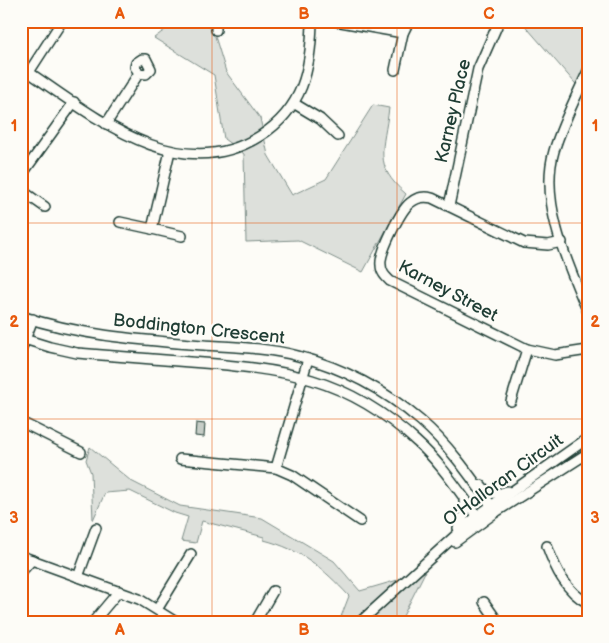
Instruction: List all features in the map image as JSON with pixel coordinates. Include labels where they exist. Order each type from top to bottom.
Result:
[{"type":"street","points":[[70,21],[62,21],[25,69],[106,124],[138,140],[170,151],[203,154],[238,147],[271,129],[284,119],[294,104],[305,75],[312,21]]},
{"type":"street","points":[[334,21],[403,33]]},
{"type":"street","points":[[395,70],[403,33],[409,21]]},
{"type":"street","name":"Karney Place","points":[[449,206],[478,69],[498,26]]},
{"type":"street","points":[[588,70],[560,136],[550,170],[550,204],[588,312]]},
{"type":"street","points":[[106,124],[139,73]]},
{"type":"street","points":[[21,176],[74,102]]},
{"type":"street","points":[[294,104],[320,119],[338,136]]},
{"type":"street","points":[[152,229],[170,151]]},
{"type":"street","points":[[21,190],[45,207]]},
{"type":"street","name":"Karney Street","points":[[562,242],[542,245],[524,243],[429,197],[417,198],[404,210],[383,252],[382,273],[390,281],[526,349],[555,354],[588,350]]},
{"type":"street","points":[[120,222],[182,236]]},
{"type":"street","name":"Boddington Crescent","points":[[21,316],[84,332],[119,338],[260,349],[308,359],[352,376],[408,410],[436,435],[470,475],[494,508]]},
{"type":"street","points":[[21,350],[23,338],[33,320]]},
{"type":"street","name":"Boddington Crescent","points":[[23,338],[77,352],[260,367],[303,376],[329,385],[368,404],[397,424],[424,448],[479,519]]},
{"type":"street","points":[[511,401],[526,349]]},
{"type":"street","points":[[276,468],[308,359]]},
{"type":"street","points":[[21,422],[81,452]]},
{"type":"street","points":[[424,448],[436,435]]},
{"type":"street","name":"O'Halloran Circuit","points":[[494,508],[514,488],[587,440]]},
{"type":"street","name":"O'Halloran Circuit","points":[[365,617],[442,547],[446,549],[479,519],[494,508],[588,453]]},
{"type":"street","points":[[180,459],[276,468],[292,475],[360,521]]},
{"type":"street","points":[[470,475],[488,492],[502,493],[514,488]]},
{"type":"street","points":[[442,547],[463,520],[464,499]]},
{"type":"street","points":[[78,577],[96,528]]},
{"type":"street","points":[[547,546],[554,565],[569,587],[588,603]]},
{"type":"street","points":[[158,608],[191,554]]},
{"type":"street","points":[[21,556],[119,591],[158,608],[176,622]]},
{"type":"street","points":[[21,572],[32,560]]},
{"type":"street","points":[[93,622],[119,591]]},
{"type":"street","points":[[255,622],[274,591]]},
{"type":"street","points":[[484,602],[498,622]]},
{"type":"shaded area","points":[[177,21],[206,25],[214,33],[226,72],[260,118],[268,155],[292,195],[326,179],[373,105],[389,108],[383,146],[384,165],[395,184],[406,194],[363,272],[298,240],[246,242],[244,154],[224,139],[214,75],[154,38]]},
{"type":"shaded area","points":[[521,21],[582,21],[588,24],[588,98]]},
{"type":"shaded area","points":[[90,447],[131,481],[180,506],[262,518],[334,561],[360,591],[425,572],[400,622],[339,622],[349,596],[311,561],[290,549],[264,540],[264,537],[202,521],[196,543],[181,541],[188,517],[175,513],[130,491],[105,493],[93,520],[91,473],[86,460]]},
{"type":"building","points":[[196,423],[205,424],[204,437],[195,436]]}]
